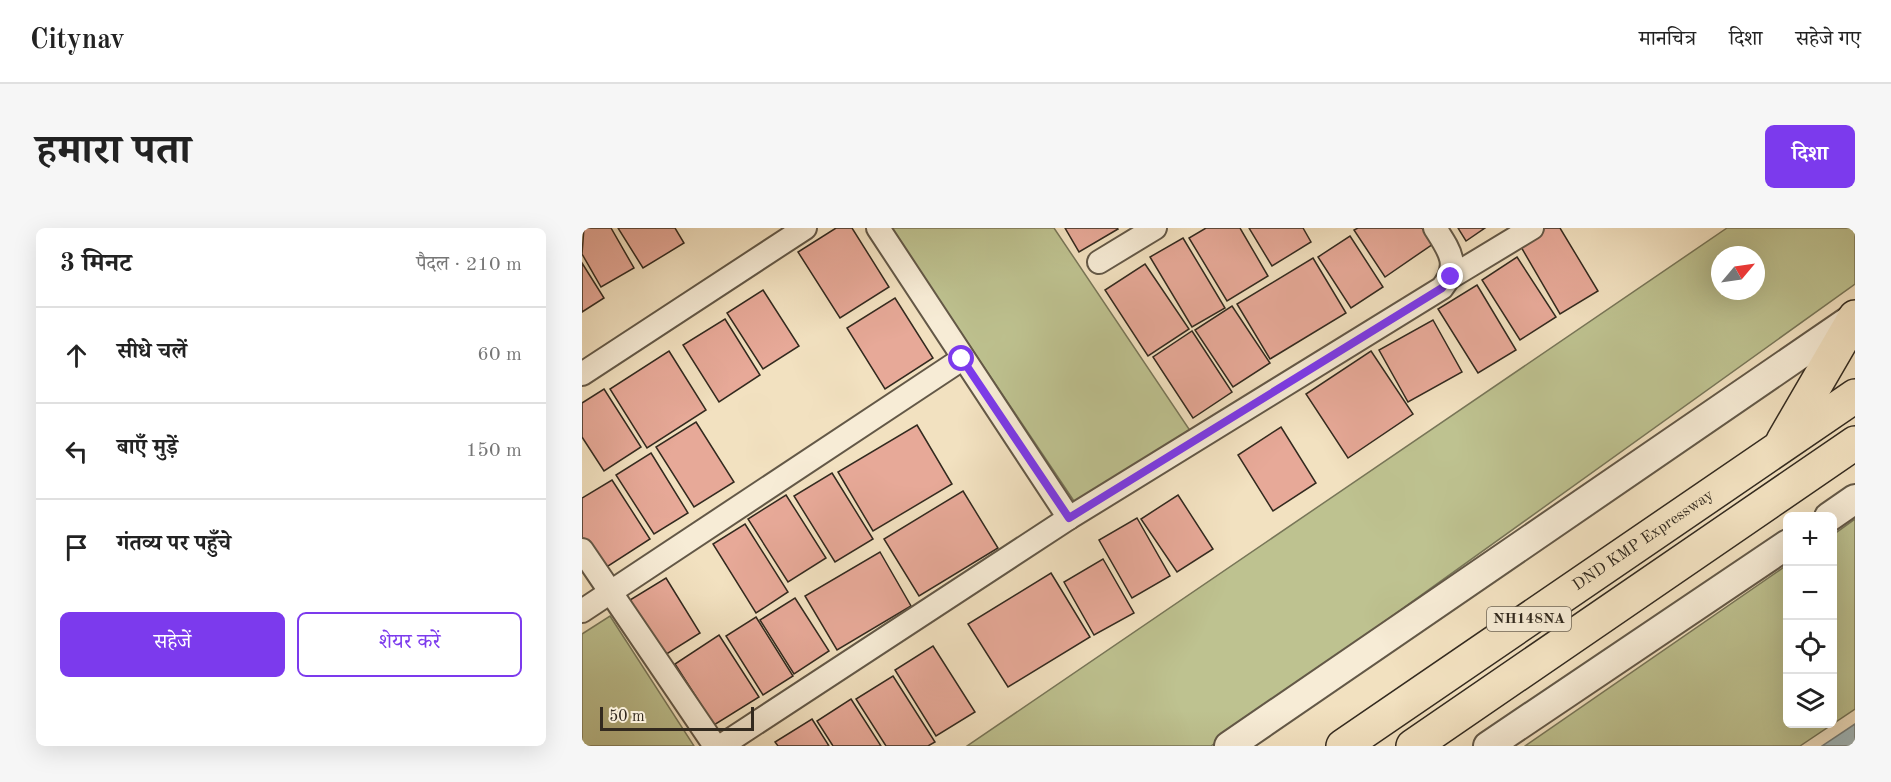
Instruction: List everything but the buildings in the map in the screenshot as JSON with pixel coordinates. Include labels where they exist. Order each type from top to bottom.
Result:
[{"type":"highway","points":[[1779,448],[1855,317]]},
{"type":"highway","name":"DND KMP Expressway","points":[[1343,746],[1855,396]]},
{"type":"highway","name":"NH148NA","points":[[1413,746],[1855,443]]},
{"type":"street","points":[[582,374],[805,228]]},
{"type":"street","points":[[878,228],[962,359],[1069,518]]},
{"type":"street","points":[[1099,262],[1155,228]]},
{"type":"street","points":[[1435,228],[1452,261],[1451,277]]},
{"type":"street","points":[[721,746],[1069,518],[1442,288],[1451,277],[1532,228]]},
{"type":"street","points":[[1229,746],[1855,317]]},
{"type":"street","points":[[582,611],[962,359]]},
{"type":"street","points":[[1835,512],[1855,499]]},
{"type":"street","points":[[1488,746],[1783,547]]},
{"type":"street","points":[[582,550],[715,746]]},
{"type":"green space","points":[[891,228],[1054,228],[1193,435],[1080,510]]},
{"type":"green space","points":[[1727,228],[1855,228],[1855,284],[1211,746],[967,746]]},
{"type":"green space","points":[[1855,519],[1855,709],[1837,721],[1837,566],[1837,532]]},
{"type":"green space","points":[[1783,568],[1783,728],[1827,728],[1800,746],[1525,746]]},
{"type":"green space","points":[[610,616],[694,746],[582,746],[582,634]]},
{"type":"water","points":[[1855,724],[1855,746],[1822,746]]},
{"type":"route","points":[[962,359],[1069,518],[1442,288],[1451,277]]}]
